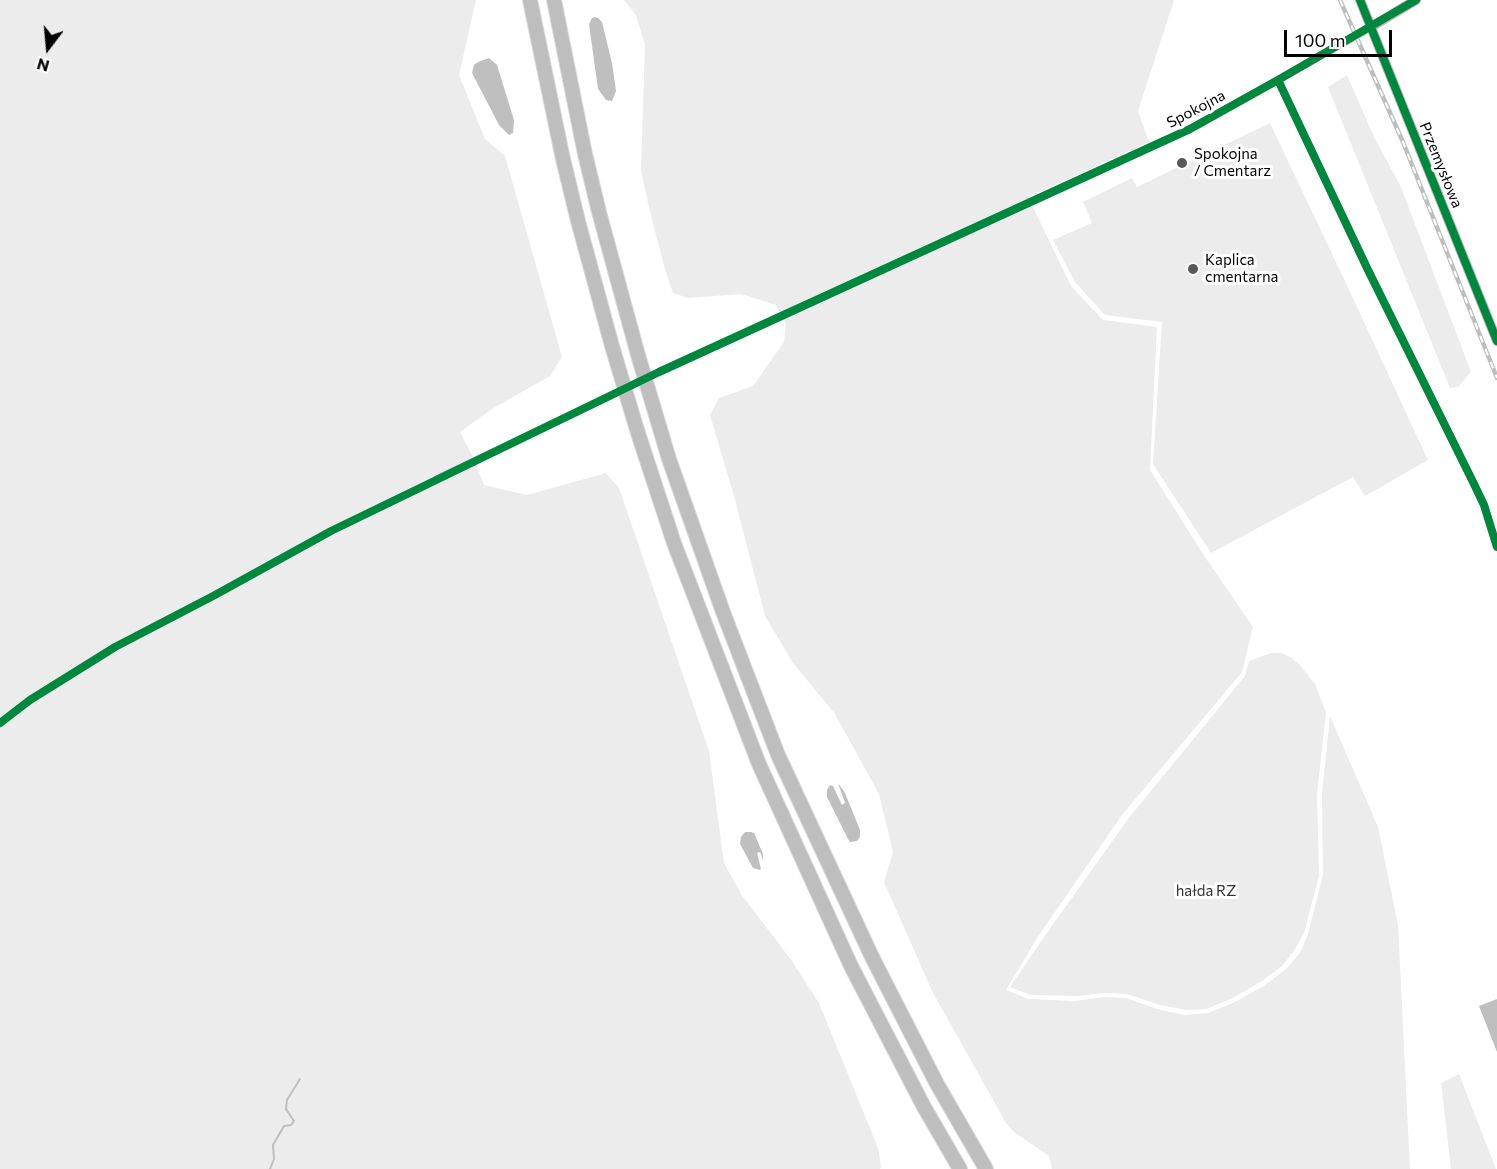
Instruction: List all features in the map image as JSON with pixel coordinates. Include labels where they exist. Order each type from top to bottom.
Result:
[{"type":"highway","points":[[530,0],[578,221],[637,430],[674,543],[759,764],[851,966],[924,1107],[960,1169]]},
{"type":"highway","points":[[555,0],[585,153],[638,355],[669,459],[723,612],[778,755],[872,957],[937,1084],[986,1169]]},
{"type":"street","name":"Przemysłowa","points":[[1360,0],[1497,341]]},
{"type":"street","points":[[1371,27],[1416,0]]},
{"type":"street","name":"Spokojna","points":[[1028,203],[1172,138],[1371,27]]},
{"type":"street","points":[[1278,80],[1368,270],[1484,505],[1497,547]]},
{"type":"street","points":[[437,479],[659,372],[799,308]]},
{"type":"green space","points":[[0,0],[476,0],[459,75],[485,139],[505,156],[562,357],[550,376],[492,409],[460,432],[484,485],[527,495],[606,473],[619,488],[709,751],[724,863],[741,894],[792,961],[819,1003],[878,1148],[880,1169],[0,1169]]},
{"type":"green space","points":[[624,0],[1174,0],[1138,111],[1149,142],[1028,197],[1071,286],[1103,320],[1157,327],[1150,470],[1253,627],[1242,672],[1122,815],[1037,938],[1006,990],[1029,999],[1075,1001],[1104,997],[1126,998],[1157,1009],[1184,1015],[1208,1013],[1233,1003],[1264,986],[1286,969],[1300,953],[1308,934],[1323,875],[1322,794],[1330,716],[1378,827],[1398,925],[1410,1169],[1052,1169],[1049,1156],[1015,1133],[1006,1123],[932,991],[884,882],[893,852],[879,794],[835,714],[793,663],[765,616],[710,415],[719,398],[753,386],[784,342],[786,324],[776,305],[741,294],[688,298],[673,293],[664,266],[641,170],[645,45],[636,15]]},
{"type":"green space","points":[[1347,75],[1374,137],[1401,187],[1471,372],[1458,387],[1450,388],[1328,87]]},
{"type":"green space","points":[[1270,123],[1428,460],[1365,496],[1353,477],[1211,553],[1153,464],[1162,322],[1105,315],[1075,282],[1053,240],[1092,223],[1083,202],[1132,178],[1137,187]]},
{"type":"green space","name":"hałda RZ","points":[[1271,653],[1281,653],[1299,664],[1315,684],[1326,712],[1317,794],[1319,876],[1304,933],[1294,951],[1283,965],[1262,981],[1231,999],[1206,1009],[1186,1010],[1160,1005],[1127,994],[1031,995],[1010,987],[1128,819],[1245,676],[1249,661]]},
{"type":"green space","points":[[1459,1074],[1496,1169],[1451,1169],[1441,1083]]},
{"type":"shaded area","points":[[595,17],[602,22],[612,63],[616,91],[612,101],[606,100],[598,89],[589,24]]},
{"type":"shaded area","points":[[489,58],[497,65],[514,120],[513,133],[509,135],[499,125],[472,73],[474,65]]},
{"type":"shaded area","points":[[838,783],[845,793],[860,830],[860,837],[857,841],[850,842],[827,797],[830,785],[833,786],[842,805],[845,803]]},
{"type":"shaded area","points":[[745,832],[754,833],[763,854],[763,860],[760,852],[757,853],[760,870],[753,868],[740,844]]},
{"type":"shaded area","points":[[1497,999],[1497,1052],[1479,1006]]},
{"type":"waterway","points":[[270,1169],[274,1159],[273,1145],[284,1126],[291,1125],[294,1121],[286,1109],[287,1100],[300,1079]]},
{"type":"railway","points":[[1340,0],[1403,142],[1497,378]]},
{"type":"cycle path","points":[[1360,0],[1497,341]]},
{"type":"cycle path","points":[[0,723],[30,700],[115,647],[331,531],[659,372],[1190,129],[1416,0]]},
{"type":"cycle path","points":[[1278,80],[1368,270],[1484,505],[1497,547]]},
{"type":"place","name":"Spokojna / Cmentarz","points":[[1182,163]]},
{"type":"place","name":"Kaplica cmentarna","points":[[1193,269]]}]
